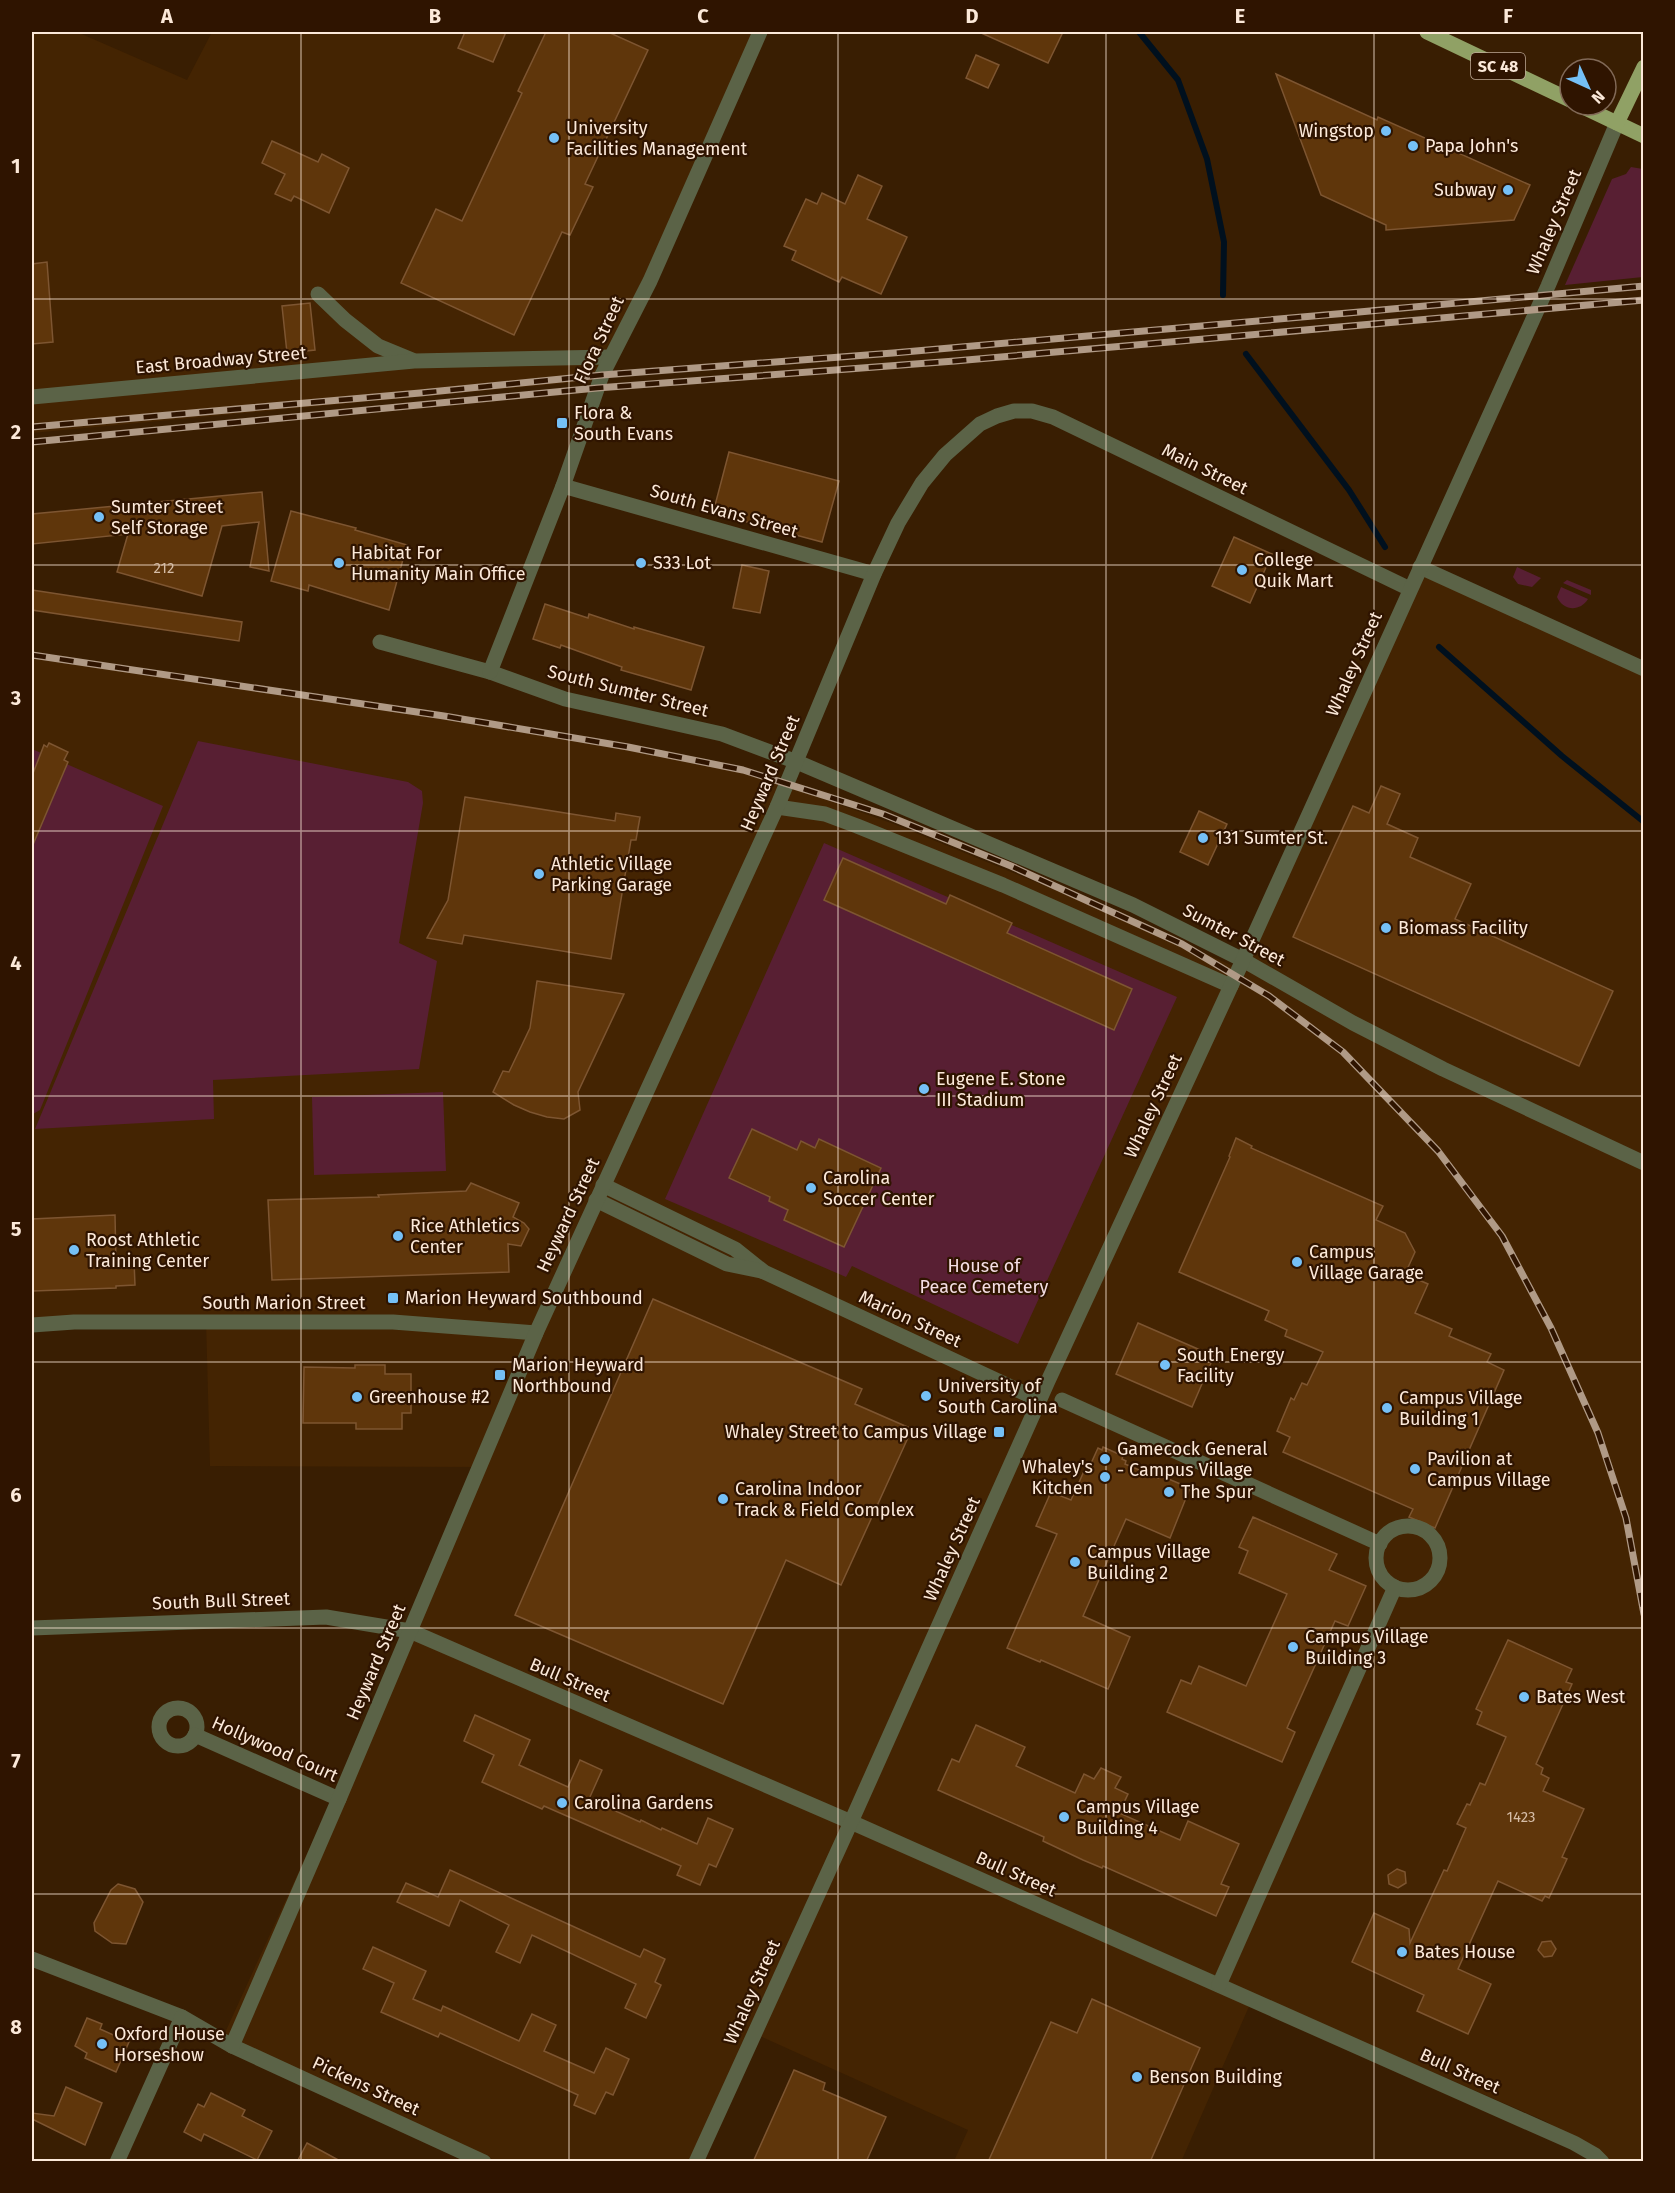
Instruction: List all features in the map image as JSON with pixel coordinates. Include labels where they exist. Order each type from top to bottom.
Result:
[{"type":"main road","name":"SC 48","points":[[1427,32],[1558,94]]},
{"type":"main road","name":"Whaley Street","points":[[1617,123],[1644,67]]},
{"type":"main road","points":[[1604,117],[1644,136]]},
{"type":"street","name":"Flora Street","points":[[490,672],[563,486],[610,357],[650,281],[760,32]]},
{"type":"street","name":"Whaley Street","points":[[696,2162],[1039,1400],[1243,960],[1548,286],[1617,123]]},
{"type":"street","name":"East Broadway Street","points":[[318,294],[345,320],[378,346],[414,361]]},
{"type":"street","name":"East Broadway Street","points":[[32,398],[414,361],[610,357]]},
{"type":"street","name":"Main Street","points":[[980,424],[1014,411],[1032,411],[1053,417],[1410,589]]},
{"type":"street","name":"Heyward Street","points":[[232,2046],[536,1333],[777,807],[874,574],[898,523],[922,483],[945,455],[980,424]]},
{"type":"street","name":"South Evans Street","points":[[563,486],[874,574]]},
{"type":"street","points":[[1420,567],[1644,669]]},
{"type":"street","name":"South Sumter Street","points":[[380,642],[490,672],[565,699],[723,734],[797,762]]},
{"type":"street","name":"Sumter Street","points":[[797,762],[1133,905],[1243,960],[1353,1023],[1443,1069],[1644,1162]]},
{"type":"street","points":[[777,807],[825,814],[857,826],[1003,885],[1231,986]]},
{"type":"street","name":"Marion Street","points":[[603,1185],[735,1249],[764,1272]]},
{"type":"street","name":"Marion Street","points":[[596,1200],[727,1264],[764,1272],[1039,1400]]},
{"type":"street","name":"South Marion Street","points":[[32,1326],[74,1322],[393,1322],[536,1333]]},
{"type":"street","points":[[1062,1400],[1380,1544]]},
{"type":"street","points":[[1415,1527],[1425,1531],[1438,1547],[1440,1558],[1438,1568],[1426,1585],[1406,1590],[1395,1587],[1382,1576],[1378,1569],[1376,1560],[1380,1544],[1386,1535],[1395,1529],[1415,1527]]},
{"type":"street","points":[[1219,1985],[1395,1587]]},
{"type":"street","name":"South Bull Street","points":[[32,1628],[326,1617],[410,1631]]},
{"type":"street","name":"Bull Street","points":[[410,1631],[851,1822],[1574,2143],[1595,2155],[1602,2162]]},
{"type":"street","name":"Hollywood Court","points":[[195,1735],[339,1799]]},
{"type":"street","name":"Pickens Street","points":[[32,1959],[182,2017],[232,2046],[484,2162]]},
{"type":"street","points":[[117,2162],[182,2017]]},
{"type":"shaded area","points":[[32,32],[77,32],[187,80],[212,32],[761,32],[599,380],[32,433]]},
{"type":"shaded area","name":"University of South Carolina","points":[[1428,568],[1643,667],[1643,2161],[1603,2161],[1601,2157],[1545,2121],[1254,1995],[1181,2162],[954,2161],[968,2130],[749,2031],[689,2161],[496,2161],[223,2037],[484,1467],[210,1466],[206,1321],[32,1326],[32,653],[216,686],[423,710],[750,773],[894,824],[1155,931],[1240,969]]},
{"type":"green space","points":[[1631,167],[1643,169],[1643,277],[1565,285],[1612,179],[1626,174]]},
{"type":"green space","points":[[1517,567],[1541,578],[1532,587],[1518,584],[1513,577]]},
{"type":"green space","points":[[1567,580],[1591,590],[1591,595],[1563,583]]},
{"type":"green space","points":[[1561,587],[1588,599],[1576,608],[1567,607],[1557,597]]},
{"type":"green space","points":[[198,741],[408,782],[422,791],[423,803],[399,943],[437,961],[419,1069],[213,1080],[214,1119],[35,1129]]},
{"type":"green space","points":[[32,749],[163,806],[40,1110],[33,1114]]},
{"type":"green space","name":"Eugene E. Stone III Stadium","points":[[824,843],[1177,997],[1018,1344],[852,1266],[846,1277],[665,1199]]},
{"type":"green space","points":[[443,1092],[446,1171],[314,1175],[312,1097]]},
{"type":"building","points":[[465,32],[506,32],[493,62],[458,48]]},
{"type":"building","name":"University Facilities Management","points":[[546,32],[608,32],[648,50],[585,184],[593,187],[570,235],[562,232],[514,335],[401,283],[436,209],[462,221],[522,93],[518,91]]},
{"type":"building","points":[[979,32],[1063,32],[1048,63]]},
{"type":"building","points":[[976,55],[999,65],[988,88],[966,78]]},
{"type":"building","points":[[1276,74],[1530,185],[1514,220],[1386,230],[1386,225],[1321,195]]},
{"type":"building","points":[[272,141],[318,162],[322,154],[349,168],[329,213],[294,196],[291,201],[275,194],[285,174],[262,163]]},
{"type":"building","points":[[858,175],[882,186],[867,219],[907,237],[881,294],[842,277],[839,282],[792,260],[796,251],[784,246],[806,199],[817,204],[822,193],[845,204]]},
{"type":"building","points":[[47,262],[53,342],[32,344],[32,264]]},
{"type":"building","points":[[310,303],[315,350],[287,353],[282,306]]},
{"type":"building","points":[[729,452],[839,481],[822,542],[713,513]]},
{"type":"building","points":[[262,492],[269,571],[250,567],[259,522],[222,526],[202,596],[117,572],[128,534],[32,544],[32,514]]},
{"type":"building","name":"Habitat For Humanity Main Office","points":[[291,511],[356,528],[355,530],[407,545],[389,610],[309,585],[308,591],[271,581]]},
{"type":"building","name":"College Quik Mart","points":[[1234,537],[1272,554],[1250,603],[1212,586]]},
{"type":"building","points":[[742,565],[769,571],[760,613],[733,608]]},
{"type":"building","points":[[32,590],[242,622],[239,641],[32,610]]},
{"type":"building","points":[[545,604],[588,618],[589,614],[634,629],[634,627],[704,647],[691,690],[621,670],[622,667],[561,645],[560,648],[533,639]]},
{"type":"building","points":[[49,743],[68,752],[64,760],[68,762],[32,847],[32,776],[44,745],[47,747]]},
{"type":"building","name":"Biomass Facility","points":[[1381,786],[1400,794],[1387,824],[1418,838],[1410,857],[1471,884],[1455,919],[1613,991],[1579,1066],[1293,937],[1353,806],[1369,813]]},
{"type":"building","name":"Athletic Village Parking Garage","points":[[465,797],[615,821],[616,813],[640,817],[636,840],[631,840],[611,959],[464,935],[462,944],[427,938],[448,900]]},
{"type":"building","name":"131 Sumter St.","points":[[1199,811],[1227,824],[1208,865],[1180,852]]},
{"type":"building","points":[[843,858],[946,904],[950,895],[990,913],[1012,923],[1007,933],[1132,989],[1114,1030],[824,900]]},
{"type":"building","points":[[537,981],[624,994],[578,1092],[580,1110],[564,1119],[530,1112],[493,1092],[503,1071],[509,1072],[530,1028]]},
{"type":"building","name":"Carolina Soccer Center","points":[[752,1129],[797,1150],[801,1141],[815,1148],[819,1139],[881,1168],[844,1247],[784,1220],[788,1210],[769,1201],[770,1197],[729,1178]]},
{"type":"building","points":[[1236,1138],[1252,1146],[1251,1148],[1383,1206],[1376,1220],[1405,1233],[1415,1252],[1405,1274],[1428,1284],[1415,1313],[1452,1329],[1449,1336],[1491,1354],[1487,1362],[1504,1370],[1435,1528],[1409,1517],[1413,1509],[1283,1452],[1290,1437],[1277,1431],[1291,1398],[1294,1400],[1302,1383],[1307,1385],[1323,1352],[1285,1336],[1287,1330],[1265,1320],[1269,1311],[1179,1272],[1230,1157]]},
{"type":"building","name":"Rice Athletics Center","points":[[471,1183],[519,1203],[513,1217],[529,1229],[521,1246],[508,1244],[509,1272],[272,1280],[268,1200],[379,1197],[378,1195],[466,1191]]},
{"type":"building","name":"Roost Athletic Training Center","points":[[115,1215],[116,1262],[134,1261],[135,1285],[116,1286],[116,1288],[33,1291],[32,1219]]},
{"type":"building","name":"Carolina Indoor Track & Field Complex","points":[[653,1299],[862,1389],[855,1404],[912,1429],[841,1585],[786,1560],[723,1704],[515,1615]]},
{"type":"building","name":"South Energy Facility","points":[[1138,1323],[1214,1356],[1192,1407],[1116,1374]]},
{"type":"building","name":"Greenhouse #2","points":[[355,1365],[385,1365],[385,1374],[411,1374],[411,1413],[402,1413],[402,1429],[356,1429],[356,1423],[303,1423],[304,1367],[355,1368]]},
{"type":"building","name":"Campus Village Building 2","points":[[1103,1447],[1123,1456],[1125,1464],[1190,1488],[1170,1538],[1126,1519],[1083,1616],[1130,1637],[1108,1689],[1007,1648],[1057,1534],[1036,1526],[1051,1492],[1071,1500],[1085,1469],[1088,1470],[1098,1448],[1102,1450]]},
{"type":"building","name":"Campus Village Building 3","points":[[1253,1517],[1337,1554],[1329,1570],[1366,1586],[1348,1626],[1335,1621],[1287,1728],[1295,1732],[1282,1762],[1167,1712],[1181,1680],[1191,1684],[1199,1666],[1246,1686],[1287,1594],[1239,1573],[1248,1551],[1239,1547]]},
{"type":"building","points":[[1508,1640],[1572,1669],[1566,1682],[1572,1684],[1536,1764],[1543,1768],[1541,1774],[1549,1778],[1543,1791],[1584,1809],[1562,1857],[1567,1859],[1549,1898],[1545,1896],[1542,1901],[1498,1881],[1458,1969],[1491,1984],[1468,2034],[1417,2011],[1424,1995],[1352,1962],[1374,1913],[1409,1929],[1410,1943],[1444,1870],[1447,1871],[1466,1828],[1457,1824],[1467,1804],[1470,1805],[1480,1783],[1485,1785],[1506,1737],[1477,1724],[1482,1712],[1476,1709]]},
{"type":"building","name":"Carolina Gardens","points":[[475,1715],[530,1740],[519,1765],[568,1787],[580,1760],[602,1770],[589,1799],[640,1822],[641,1820],[661,1830],[662,1828],[697,1844],[708,1818],[733,1829],[716,1867],[709,1864],[700,1885],[677,1875],[681,1866],[544,1806],[542,1809],[482,1782],[494,1755],[464,1741]]},
{"type":"building","name":"Campus Village Building 4","points":[[976,1725],[1025,1747],[1016,1766],[1075,1793],[1084,1774],[1094,1779],[1101,1768],[1121,1777],[1115,1788],[1128,1794],[1119,1813],[1180,1840],[1188,1821],[1239,1844],[1221,1884],[1229,1887],[1216,1916],[1103,1866],[1102,1868],[1083,1860],[1043,1841],[1044,1837],[938,1790],[952,1759],[959,1762]]},
{"type":"building","points":[[1397,1869],[1405,1872],[1406,1883],[1398,1888],[1389,1884],[1388,1875]]},
{"type":"building","points":[[450,1870],[640,1957],[644,1949],[665,1959],[655,1982],[661,1985],[646,2018],[625,2008],[636,1984],[532,1935],[520,1963],[496,1952],[509,1925],[460,1900],[449,1926],[397,1902],[406,1883],[438,1897]]},
{"type":"building","points":[[118,1884],[135,1889],[143,1902],[126,1944],[112,1943],[95,1931],[94,1923],[111,1890]]},
{"type":"building","points":[[1551,1941],[1556,1949],[1552,1956],[1544,1957],[1538,1950],[1542,1942]]},
{"type":"building","points":[[373,1947],[426,1971],[413,1999],[441,2011],[443,2006],[519,2041],[532,2014],[556,2025],[544,2051],[594,2073],[606,2048],[629,2059],[613,2095],[606,2092],[595,2114],[574,2105],[578,2095],[440,2033],[438,2037],[381,2012],[394,1983],[363,1969]]},
{"type":"building","name":"Benson Building","points":[[1092,1999],[1200,2048],[1150,2162],[988,2162],[1051,2022],[1077,2033]]},
{"type":"building","name":"Oxford House Horseshow","points":[[87,2018],[102,2024],[100,2029],[129,2042],[116,2072],[85,2058],[87,2053],[75,2046]]},
{"type":"building","points":[[794,2070],[825,2083],[823,2090],[886,2117],[866,2162],[753,2162]]},
{"type":"building","points":[[66,2087],[102,2103],[85,2145],[32,2119],[32,2113],[54,2116]]},
{"type":"building","points":[[211,2093],[245,2110],[242,2116],[272,2131],[257,2160],[204,2134],[201,2141],[184,2132],[198,2104],[204,2107]]},
{"type":"building","points":[[307,2143],[342,2162],[297,2162]]},
{"type":"waterway","points":[[1139,32],[1178,80],[1207,159],[1224,242],[1223,295]]},
{"type":"waterway","points":[[1246,354],[1349,490],[1385,547]]},
{"type":"waterway","points":[[1439,647],[1562,756],[1644,822]]},
{"type":"railway","points":[[32,427],[602,375],[893,353],[1644,286]]},
{"type":"railway","points":[[32,442],[597,388],[955,361],[1644,300]]},
{"type":"railway","points":[[32,655],[444,716],[628,747],[743,770],[883,814],[1011,866],[1182,944],[1269,996],[1343,1052],[1438,1151],[1502,1236],[1551,1328],[1598,1433],[1626,1518],[1644,1614]]},
{"type":"place","name":"Wingstop","points":[[1386,131]]},
{"type":"place","name":"University Facilities Management","points":[[554,138]]},
{"type":"place","name":"Papa John's","points":[[1413,146]]},
{"type":"place","name":"Subway","points":[[1508,190]]},
{"type":"place","name":"Flora & South Evans","points":[[562,423]]},
{"type":"place","name":"Sumter Street Self Storage","points":[[99,517]]},
{"type":"place","name":"Habitat For Humanity Main Office","points":[[339,563]]},
{"type":"place","name":"S33 Lot","points":[[641,563]]},
{"type":"place","name":"College Quik Mart","points":[[1242,570]]},
{"type":"place","name":"131 Sumter St.","points":[[1203,838]]},
{"type":"place","name":"Athletic Village Parking Garage","points":[[539,874]]},
{"type":"place","name":"Biomass Facility","points":[[1386,928]]},
{"type":"place","name":"Eugene E. Stone III Stadium","points":[[924,1089]]},
{"type":"place","name":"Carolina Soccer Center","points":[[811,1188]]},
{"type":"place","name":"Rice Athletics Center","points":[[398,1236]]},
{"type":"place","name":"Roost Athletic Training Center","points":[[74,1250]]},
{"type":"place","name":"Campus Village Garage","points":[[1297,1262]]},
{"type":"place","name":"Marion Heyward Southbound","points":[[393,1298]]},
{"type":"place","name":"South Energy Facility","points":[[1165,1365]]},
{"type":"place","name":"Marion Heyward Northbound","points":[[500,1375]]},
{"type":"place","name":"University of South Carolina","points":[[926,1396]]},
{"type":"place","name":"Greenhouse #2","points":[[357,1397]]},
{"type":"place","name":"Campus Village Building 1","points":[[1387,1408]]},
{"type":"place","name":"Whaley Street to Campus Village","points":[[999,1432]]},
{"type":"place","name":"Gamecock General - Campus Village","points":[[1105,1459]]},
{"type":"place","name":"Pavilion at Campus Village","points":[[1415,1469]]},
{"type":"place","name":"Whaley's Kitchen","points":[[1105,1477]]},
{"type":"place","name":"The Spur","points":[[1169,1492]]},
{"type":"place","name":"Carolina Indoor Track & Field Complex","points":[[723,1499]]},
{"type":"place","name":"Campus Village Building 2","points":[[1075,1562]]},
{"type":"place","name":"Campus Village Building 3","points":[[1293,1647]]},
{"type":"place","name":"Bates West","points":[[1524,1697]]},
{"type":"place","name":"Carolina Gardens","points":[[562,1803]]},
{"type":"place","name":"Campus Village Building 4","points":[[1064,1817]]},
{"type":"place","name":"Bates House","points":[[1402,1952]]},
{"type":"place","name":"Oxford House Horseshow","points":[[102,2044]]},
{"type":"place","name":"Benson Building","points":[[1137,2077]]},
{"type":"park label","name":"House of Peace Cemetery","points":[[984,1276]]}]
